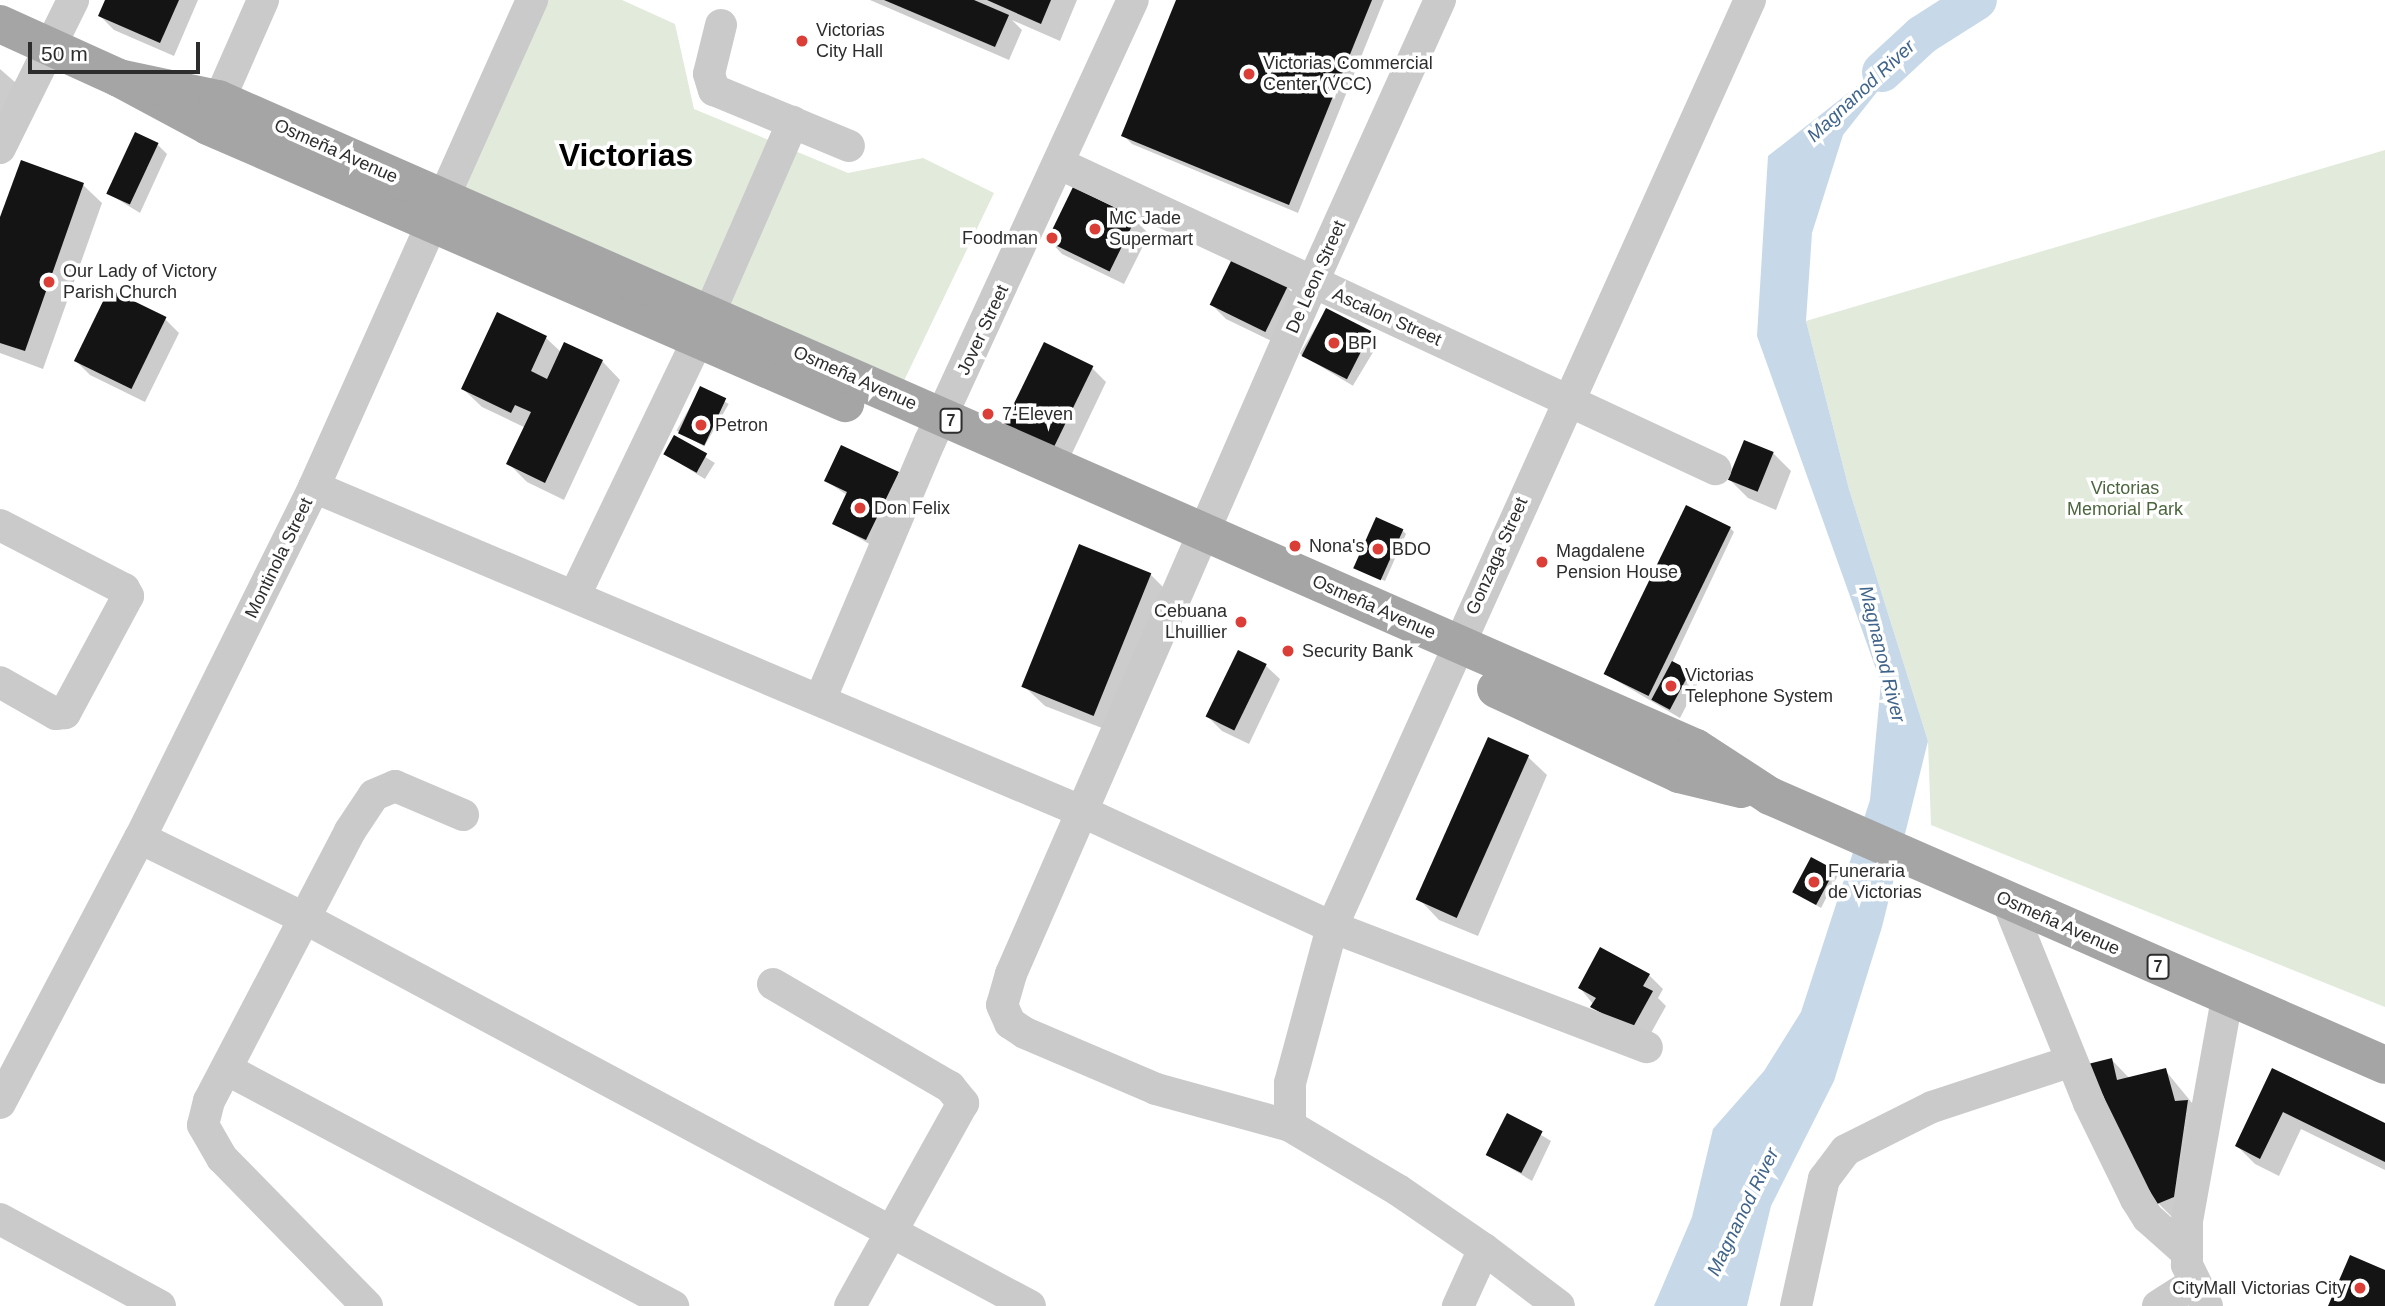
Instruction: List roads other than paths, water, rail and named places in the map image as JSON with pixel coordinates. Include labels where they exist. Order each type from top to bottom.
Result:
[{"type":"main road","name":"Osmeña Avenue","points":[[0,24],[120,78],[213,113],[704,326],[1453,656],[1679,774],[1770,796],[2385,1065]]},
{"type":"street","points":[[0,148],[73,0]]},
{"type":"street","points":[[213,113],[263,0]]},
{"type":"street","name":"Montinola Street","points":[[0,1103],[140,838],[314,487],[532,0]]},
{"type":"street","name":"Jover Street","points":[[820,700],[936,429],[1133,0]]},
{"type":"street","name":"De Leon Street","points":[[1440,0],[1312,284],[1011,974],[1002,1005],[1010,1023],[1116,1075],[1290,1126],[1398,1190],[1484,1249],[1559,1306]]},
{"type":"street","name":"Gonzaga Street","points":[[1290,1126],[1290,1083],[1332,927],[1567,398],[1750,0]]},
{"type":"street","points":[[722,25],[709,74],[714,90],[849,146]]},
{"type":"street","points":[[575,595],[704,326],[793,122]]},
{"type":"street","name":"Ascalon Street","points":[[1060,164],[1312,284],[1567,398],[1715,469]]},
{"type":"street","points":[[314,487],[575,595],[1083,812],[1332,927],[1647,1047]]},
{"type":"street","points":[[0,525],[124,589],[128,596],[65,713],[56,714],[0,682]]},
{"type":"street","points":[[367,1306],[284,1226],[211,1145],[203,1125],[209,1101],[228,1070],[304,918],[365,806],[385,788],[395,786],[463,815]]},
{"type":"street","points":[[140,838],[304,918],[1030,1306]]},
{"type":"street","points":[[2007,900],[2072,1061],[2136,1199],[2148,1218],[2185,1251]]},
{"type":"street","points":[[773,984],[950,1087],[963,1102],[850,1306]]},
{"type":"street","points":[[2158,1306],[2200,1295],[2185,1251],[2227,998]]},
{"type":"street","points":[[1796,1306],[1824,1179],[1846,1150],[1932,1107],[2072,1061]]},
{"type":"street","points":[[228,1070],[673,1306]]},
{"type":"street","points":[[0,1219],[160,1306]]},
{"type":"street","points":[[1458,1306],[1484,1249]]},
{"type":"water","points":[[1922,35],[1843,135],[1812,233],[1806,321],[1849,489],[1928,741],[1882,927],[1834,1081],[1771,1206],[1747,1306],[1654,1306],[1692,1217],[1713,1129],[1764,1071],[1801,1012],[1870,800],[1881,683],[1757,336],[1768,156]]},
{"type":"waterway","name":"Magnanod River","points":[[1882,72],[1922,35],[1977,0]]},
{"type":"place","name":"Victorias City Hall","points":[[802,41]]},
{"type":"place","name":"Victorias Commercial Center (VCC)","points":[[1249,74]]},
{"type":"place","name":"MC Jade Supermart","points":[[1095,229]]},
{"type":"place","name":"Foodman","points":[[1052,238]]},
{"type":"place","name":"Our Lady of Victory Parish Church","points":[[49,282]]},
{"type":"place","name":"BPI","points":[[1334,343]]},
{"type":"place","name":"7-Eleven","points":[[988,414]]},
{"type":"place","name":"Petron","points":[[701,425]]},
{"type":"place","name":"Don Felix","points":[[860,508]]},
{"type":"place","name":"Nona's","points":[[1295,546]]},
{"type":"place","name":"BDO","points":[[1378,549]]},
{"type":"place","name":"Magdalene Pension House","points":[[1542,562]]},
{"type":"place","name":"Cebuana Lhuillier","points":[[1241,622]]},
{"type":"place","name":"Security Bank","points":[[1288,651]]},
{"type":"place","name":"Victorias Telephone System","points":[[1671,686]]},
{"type":"place","name":"Funeraria de Victorias","points":[[1814,882]]},
{"type":"place","name":"CityMall Victorias City","points":[[2360,1288]]},
{"type":"district","name":"Victorias","points":[[626,155]]},
{"type":"park label","name":"Victorias Memorial Park","points":[[2125,499]]}]
